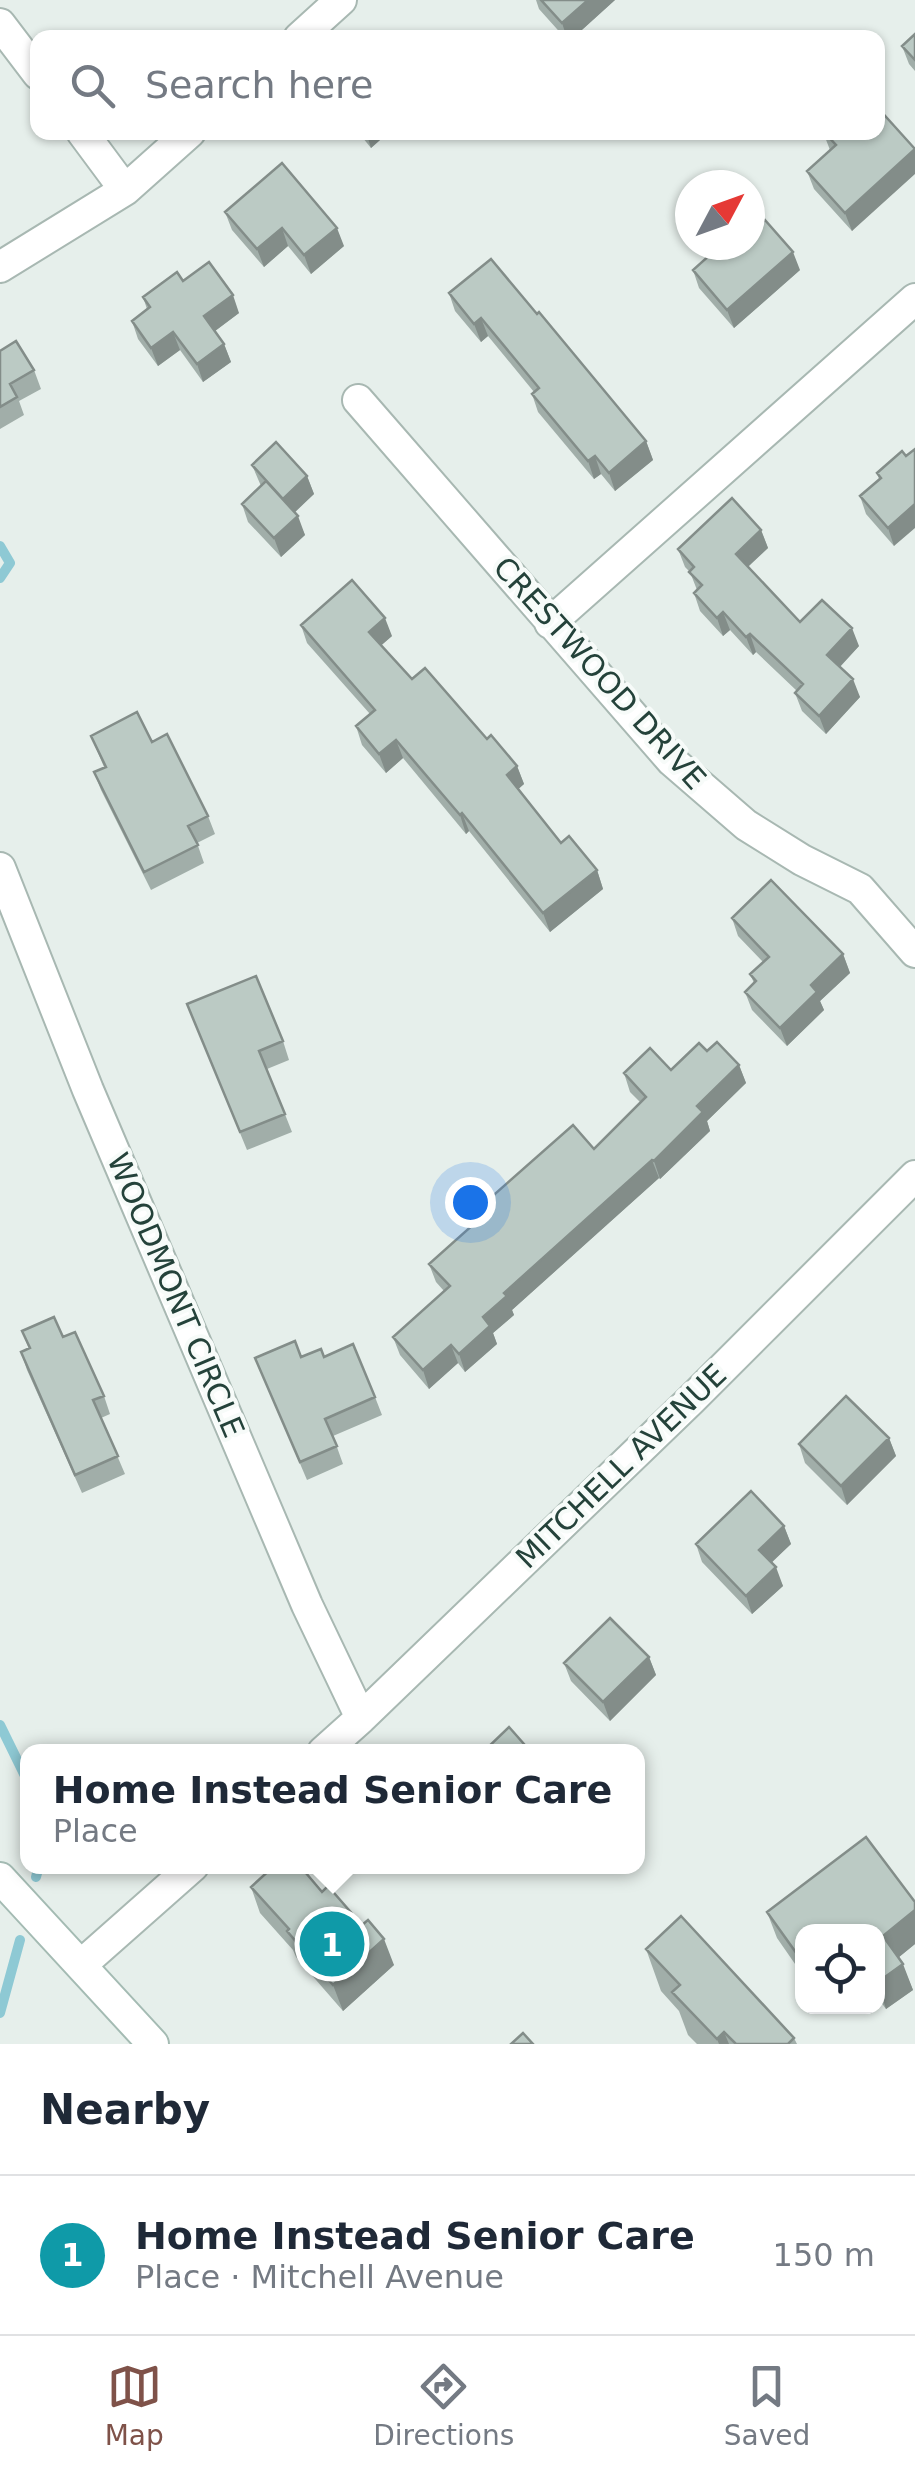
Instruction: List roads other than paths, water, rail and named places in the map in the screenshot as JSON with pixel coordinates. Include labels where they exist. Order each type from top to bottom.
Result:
[{"type":"street","points":[[308,30],[342,0]]},
{"type":"street","points":[[0,24],[30,63]]},
{"type":"street","points":[[88,140],[125,190]]},
{"type":"street","points":[[0,267],[125,190],[181,140]]},
{"type":"street","points":[[550,623],[915,299]]},
{"type":"street","name":"CRESTWOOD DRIVE","points":[[358,400],[672,761],[746,825],[860,890],[915,952]]},
{"type":"street","name":"WOODMONT CIRCLE","points":[[0,868],[96,1108],[307,1605],[361,1718]]},
{"type":"street","name":"MITCHELL AVENUE","points":[[332,1744],[677,1413],[915,1176]]},
{"type":"street","points":[[81,1965],[184,1874]]},
{"type":"street","points":[[0,1878],[153,2044]]},
{"type":"waterway","points":[[0,546],[10,563],[0,578]]},
{"type":"waterway","points":[[0,1725],[20,1766]]},
{"type":"waterway","points":[[0,2013],[20,1940]]},
{"type":"place","name":"Home Instead Senior Care","points":[[332,1944]]}]
